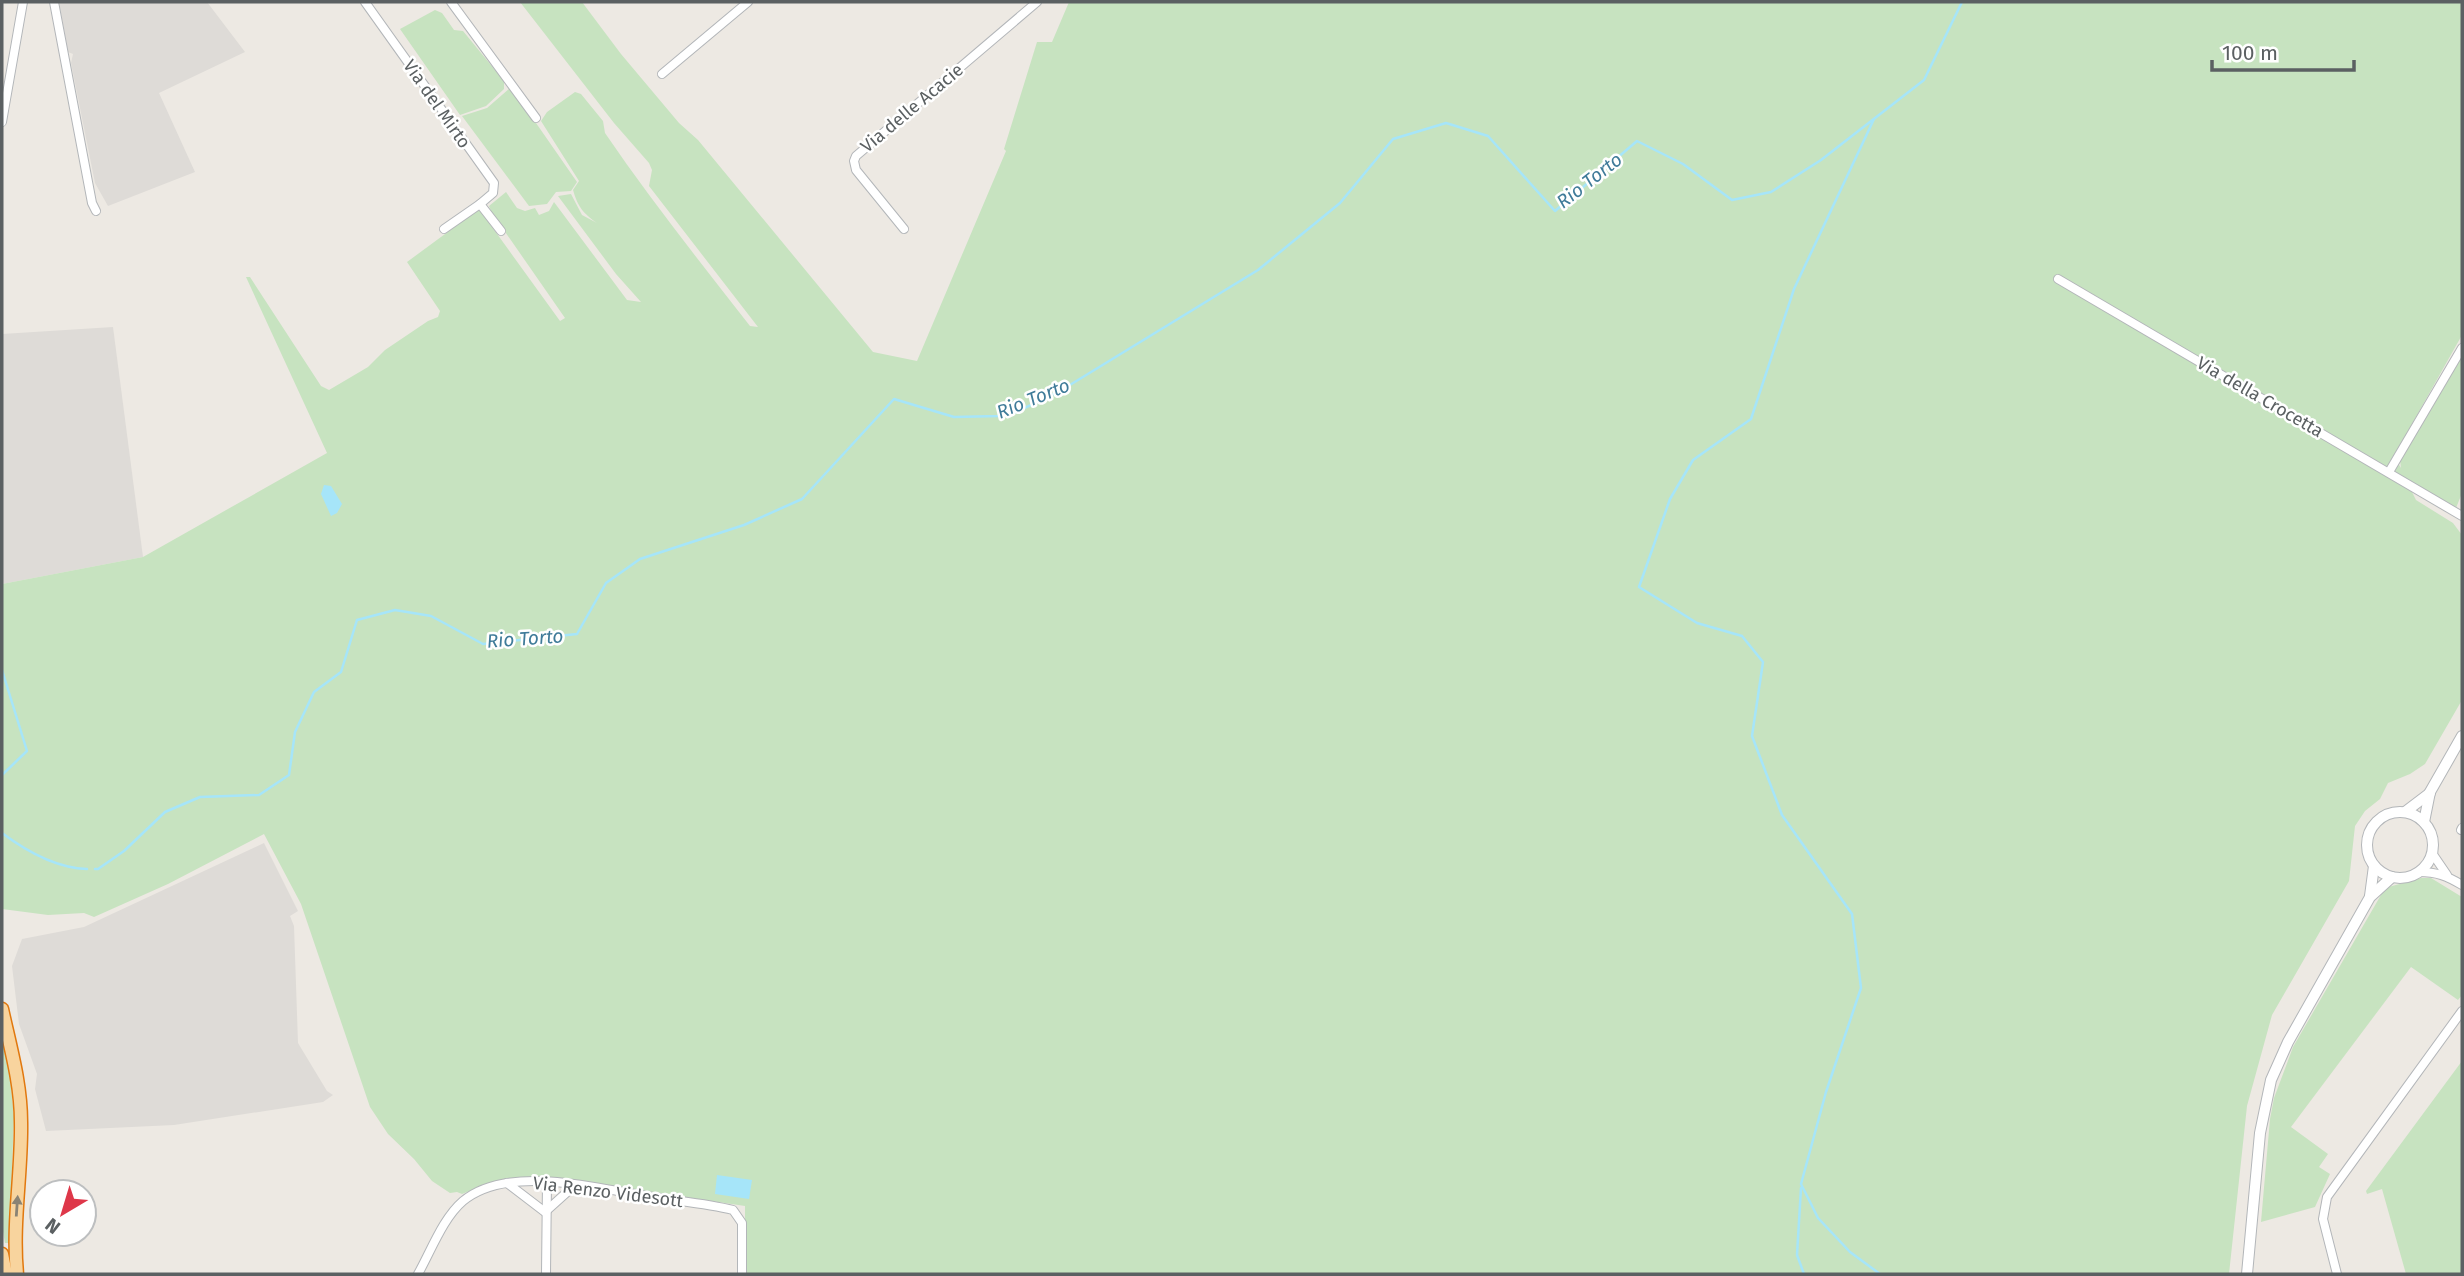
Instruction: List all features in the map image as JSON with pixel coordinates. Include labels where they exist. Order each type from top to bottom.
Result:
[{"type":"highway","points":[[2,1009],[15,1069],[21,1116],[16,1227],[17,1274]]},
{"type":"highway","points":[[2,1254],[6,1274]]},
{"type":"street","points":[[2,122],[23,2]]},
{"type":"street","points":[[54,2],[92,202],[96,211]]},
{"type":"street","name":"Via del Mirto","points":[[365,2],[494,183],[493,193],[480,204]]},
{"type":"street","points":[[451,2],[536,118]]},
{"type":"street","points":[[662,74],[748,2]]},
{"type":"street","name":"Via delle Acacie","points":[[904,229],[858,172],[854,164],[856,156],[1037,2]]},
{"type":"street","points":[[444,229],[480,204],[501,231]]},
{"type":"street","name":"Via della Crocetta","points":[[2058,279],[2462,516]]},
{"type":"street","points":[[2389,472],[2462,348]]},
{"type":"street","points":[[2424,822],[2430,792],[2462,736]]},
{"type":"street","points":[[2405,812],[2430,792]]},
{"type":"street","points":[[2370,897],[2374,866],[2366,847],[2371,828],[2385,814],[2405,812],[2424,822],[2432,837],[2432,853],[2425,867],[2410,876],[2392,877],[2374,866]]},
{"type":"street","points":[[2432,853],[2446,875]]},
{"type":"street","points":[[2419,872],[2446,875],[2462,885]]},
{"type":"street","points":[[2247,1274],[2260,1133],[2271,1080],[2288,1042],[2370,897],[2392,877]]},
{"type":"street","points":[[2337,1274],[2323,1219],[2328,1197],[2462,1011]]},
{"type":"street","points":[[546,1274],[547,1182]]},
{"type":"street","name":"Via Renzo Videsott","points":[[418,1274],[459,1205],[475,1194],[507,1183],[547,1182],[733,1210],[742,1223],[743,1274]]},
{"type":"street","points":[[507,1183],[545,1212]]},
{"type":"street","points":[[545,1212],[575,1185]]},
{"type":"shaded area","points":[[59,2],[207,2],[245,52],[159,93],[195,172],[108,206],[95,183],[71,63],[73,54],[68,52]]},
{"type":"shaded area","points":[[113,327],[143,557],[2,584],[2,334]]},
{"type":"shaded area","points":[[264,843],[298,911],[290,916],[294,926],[298,1043],[327,1091],[333,1095],[323,1102],[174,1125],[46,1131],[35,1089],[37,1074],[19,1024],[12,966],[22,939],[84,927]]},
{"type":"green space","points":[[520,2],[582,2],[621,54],[679,123],[698,140],[873,352],[917,361],[1006,151],[1004,149],[1037,42],[1052,42],[1069,2],[2462,2],[2462,335],[2394,456],[2401,468],[2400,460],[2462,355],[2462,493],[2456,508],[2406,480],[2416,500],[2453,523],[2462,535],[2462,700],[2425,764],[2388,783],[2380,799],[2365,811],[2355,826],[2349,881],[2272,1015],[2247,1106],[2229,1274],[745,1274],[745,1206],[557,1178],[512,1178],[462,1194],[450,1193],[432,1181],[388,1134],[370,1107],[301,904],[264,834],[168,884],[94,917],[84,913],[48,915],[2,909],[2,584],[143,557],[327,453],[246,277],[250,277],[321,386],[329,390],[368,367],[385,350],[438,317],[440,311],[407,262],[479,209],[560,321],[565,318],[492,213],[489,206],[506,192],[517,208],[525,211],[535,208],[539,215],[549,211],[554,202],[627,300],[641,302],[616,274],[558,196],[571,194],[582,215],[597,223],[579,205],[573,190],[579,181],[541,121],[547,112],[575,92],[581,94],[603,121],[605,133],[622,158],[750,326],[758,327],[649,186],[652,170],[649,163],[614,123]]},
{"type":"green space","points":[[435,10],[442,13],[454,30],[463,31],[504,81],[504,89],[486,106],[460,115],[400,29]]},
{"type":"green space","points":[[511,87],[577,182],[571,191],[556,192],[547,204],[529,206],[462,116],[487,108]]},
{"type":"green space","points":[[2421,878],[2431,878],[2462,897],[2462,995],[2458,1000],[2411,967],[2291,1127],[2328,1154],[2319,1167],[2330,1174],[2315,1207],[2261,1222],[2270,1119],[2274,1098],[2293,1047],[2385,888]]},
{"type":"green space","points":[[2,1038],[14,1117],[9,1243],[5,1243],[2,1226]]},
{"type":"green space","points":[[2462,1061],[2462,1274],[2406,1274],[2382,1189],[2367,1194],[2366,1191]]},
{"type":"water","points":[[324,485],[331,486],[342,504],[337,513],[331,516],[321,494]]},
{"type":"water","points":[[717,1175],[752,1180],[749,1199],[715,1194]]},
{"type":"waterway","name":"Rio Torto","points":[[95,869],[124,851],[165,812],[200,797],[259,795],[289,775],[295,732],[314,692],[341,672],[357,620],[395,610],[431,616],[483,644],[577,634],[606,583],[640,559],[744,525],[802,499],[894,399],[954,417],[999,416],[1010,415],[1060,391],[1258,270],[1340,203],[1393,139],[1446,123],[1488,136],[1555,211],[1637,141],[1683,164],[1732,200],[1771,192],[1821,160],[1924,80],[1962,2]]},
{"type":"waterway","points":[[1874,119],[1794,289],[1751,419],[1693,460],[1670,499],[1639,587],[1697,623],[1742,636],[1763,662],[1752,736],[1782,815],[1852,914],[1861,988],[1826,1092],[1801,1184],[1818,1218],[1850,1252],[1880,1274]]},
{"type":"waterway","name":"Rio Torto","points":[[2,670],[27,751],[2,775]]},
{"type":"waterway","name":"Rio Torto","points":[[2,833],[42,857],[75,868],[87,869]]},
{"type":"waterway","points":[[1801,1188],[1797,1255],[1804,1274]]}]
